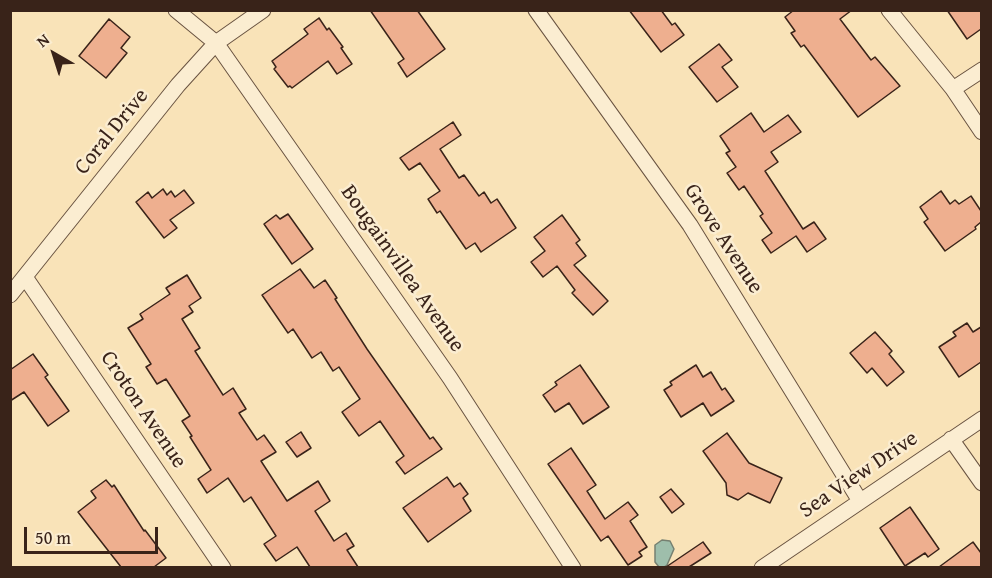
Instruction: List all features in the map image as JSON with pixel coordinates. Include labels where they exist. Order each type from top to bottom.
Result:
[{"type":"street","name":"Bougainvillea Avenue","points":[[176,10],[216,43],[450,378],[573,567]]},
{"type":"street","name":"Coral Drive","points":[[10,296],[178,85],[216,43],[262,10]]},
{"type":"street","name":"Grove Avenue","points":[[536,10],[692,228],[860,501]]},
{"type":"street","points":[[889,10],[953,89],[981,132]]},
{"type":"street","points":[[953,89],[981,70]]},
{"type":"street","name":"Croton Avenue","points":[[25,277],[224,567]]},
{"type":"street","name":"Sea View Drive","points":[[762,567],[981,419]]},
{"type":"street","points":[[951,439],[981,483]]},
{"type":"shaded area","points":[[662,540],[670,541],[674,549],[667,565],[659,567],[655,562],[655,545]]},
{"type":"building","points":[[370,10],[417,10],[445,49],[407,77],[398,63],[404,59]]},
{"type":"building","points":[[629,10],[661,10],[672,25],[675,23],[684,35],[661,52]]},
{"type":"building","points":[[794,10],[852,10],[840,19],[871,60],[875,57],[900,86],[858,117],[804,45],[801,47],[791,33],[795,31],[785,17]]},
{"type":"building","points":[[947,10],[981,10],[981,29],[967,39]]},
{"type":"building","points":[[319,18],[343,47],[341,48],[352,64],[337,74],[328,61],[292,88],[288,87],[274,69],[276,67],[272,61],[308,34],[304,29]]},
{"type":"building","points":[[109,19],[130,37],[121,48],[127,53],[106,78],[79,56]]},
{"type":"building","points":[[719,44],[732,60],[722,67],[738,87],[717,102],[689,67]]},
{"type":"building","points":[[751,113],[764,132],[788,115],[801,132],[771,152],[778,162],[765,171],[803,229],[814,222],[826,239],[807,252],[796,236],[771,253],[762,240],[772,233],[760,216],[763,214],[744,186],[739,190],[727,173],[736,167],[726,153],[730,151],[720,136]]},
{"type":"building","points":[[453,122],[461,135],[440,149],[459,178],[464,175],[479,196],[484,192],[491,203],[497,199],[516,228],[481,252],[475,243],[466,249],[440,211],[437,213],[428,199],[440,191],[420,163],[409,170],[400,158]]},
{"type":"building","points":[[163,189],[167,195],[171,191],[175,197],[184,190],[194,203],[170,220],[177,228],[164,238],[136,202],[148,192],[152,198]]},
{"type":"building","points":[[941,191],[950,204],[955,200],[959,204],[971,196],[981,211],[981,222],[975,227],[976,229],[945,251],[924,222],[928,219],[920,207]]},
{"type":"building","points":[[288,214],[313,249],[292,264],[264,224],[276,215],[280,219]]},
{"type":"building","points":[[562,215],[580,240],[576,243],[586,256],[574,265],[608,301],[593,315],[572,293],[575,290],[557,266],[543,277],[531,262],[545,251],[534,237]]},
{"type":"building","points":[[300,269],[314,288],[325,280],[367,349],[430,439],[433,437],[442,449],[405,474],[396,462],[404,456],[380,421],[359,436],[342,412],[360,399],[339,367],[333,371],[321,352],[312,358],[293,329],[288,333],[262,295]]},
{"type":"building","points":[[187,275],[201,298],[189,306],[193,312],[182,319],[200,348],[195,351],[223,395],[233,388],[246,409],[239,413],[257,440],[264,435],[276,452],[261,461],[287,501],[318,481],[330,501],[315,511],[334,541],[346,533],[354,546],[347,550],[358,567],[310,567],[297,547],[276,561],[264,544],[276,536],[251,497],[244,502],[228,478],[207,493],[198,479],[211,470],[182,421],[190,416],[166,379],[157,384],[146,367],[151,364],[128,328],[143,319],[140,314],[170,294],[166,288]]},
{"type":"building","points":[[967,323],[973,332],[981,327],[981,362],[959,377],[939,347],[956,336],[953,332]]},
{"type":"building","points":[[875,332],[892,351],[889,354],[904,372],[887,386],[872,368],[867,373],[850,353]]},
{"type":"building","points":[[33,354],[48,375],[45,377],[69,411],[48,426],[24,392],[10,401],[10,370]]},
{"type":"building","points":[[580,365],[609,407],[583,424],[569,403],[555,412],[543,395],[557,385],[555,382]]},
{"type":"building","points":[[696,365],[703,377],[711,372],[722,390],[725,388],[734,401],[711,416],[703,403],[681,417],[664,390],[672,385],[670,382]]},
{"type":"building","points":[[301,432],[311,448],[297,457],[286,442]]},
{"type":"building","points":[[727,433],[749,463],[782,478],[770,503],[748,493],[738,500],[727,495],[726,483],[703,451]]},
{"type":"building","points":[[571,448],[596,485],[587,491],[605,519],[628,502],[638,515],[630,521],[647,547],[639,552],[642,556],[628,565],[608,536],[601,541],[548,464]]},
{"type":"building","points":[[447,477],[454,487],[460,483],[468,494],[463,498],[471,511],[428,542],[403,508]]},
{"type":"building","points":[[106,480],[112,487],[114,485],[144,531],[166,558],[154,567],[121,567],[78,512],[96,498],[91,491]]},
{"type":"building","points":[[671,489],[684,504],[672,513],[660,497]]},
{"type":"building","points":[[910,507],[939,549],[928,557],[925,553],[905,566],[880,528]]},
{"type":"building","points":[[703,542],[711,553],[689,567],[666,567]]},
{"type":"building","points":[[973,542],[981,553],[981,567],[939,567]]}]
